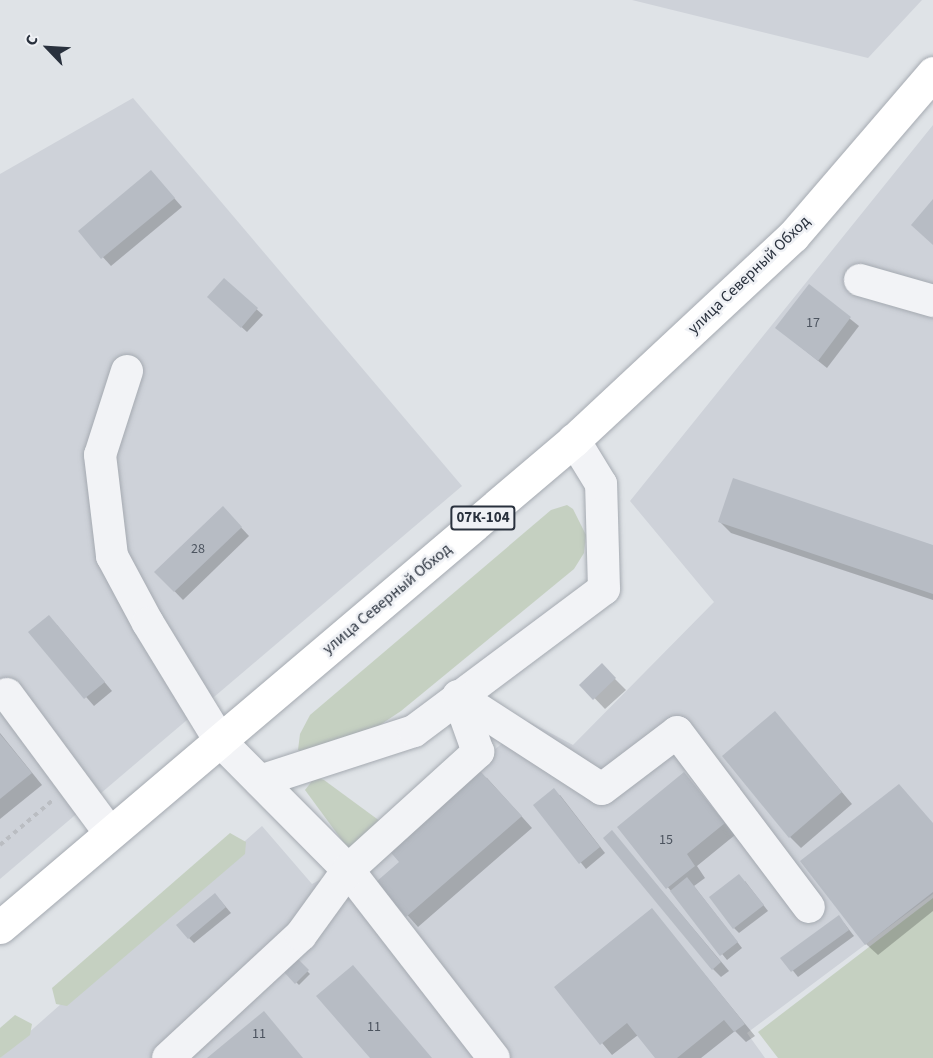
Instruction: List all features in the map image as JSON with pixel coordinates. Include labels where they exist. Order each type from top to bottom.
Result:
[{"type":"highway","name":"улица Северный Обход","points":[[0,927],[574,440],[793,236],[933,73]]},
{"type":"lane","points":[[860,280],[933,301]]},
{"type":"lane","points":[[126,371],[100,455],[112,556],[148,623],[220,741],[348,870],[494,1058]]},
{"type":"lane","points":[[260,781],[414,731],[604,589],[601,484],[574,440]]},
{"type":"lane","points":[[7,694],[110,833]]},
{"type":"lane","points":[[168,1058],[301,935],[348,870],[478,752],[459,696]]},
{"type":"lane","points":[[459,696],[602,789],[677,732],[809,907]]},
{"type":"path","points":[[0,845],[73,783]]},
{"type":"shaded area","points":[[632,0],[922,0],[868,58]]},
{"type":"shaded area","points":[[133,98],[462,486],[0,879],[0,174]]},
{"type":"shaded area","points":[[933,125],[933,894],[747,1033],[765,1058],[0,1058],[262,826],[312,884],[383,846],[528,721],[573,745],[714,602],[630,501]]},
{"type":"green space","points":[[567,505],[573,509],[586,535],[584,553],[574,569],[401,711],[371,731],[301,752],[298,750],[300,734],[310,715],[551,510]]},
{"type":"green space","points":[[315,777],[324,780],[388,827],[352,854],[305,790]]},
{"type":"green space","points":[[230,833],[246,842],[245,854],[67,1006],[56,1004],[52,988]]},
{"type":"green space","points":[[933,898],[933,1058],[778,1058],[758,1032]]},
{"type":"green space","points":[[15,1015],[32,1024],[30,1035],[0,1058],[0,1028]]},
{"type":"building","points":[[151,170],[175,198],[101,259],[78,231]]},
{"type":"building","points":[[933,199],[933,245],[911,225]]},
{"type":"building","points":[[224,278],[258,308],[241,328],[207,297]]},
{"type":"building","points":[[809,284],[851,317],[818,361],[775,328]]},
{"type":"building","points":[[733,478],[933,545],[933,594],[718,522]]},
{"type":"building","points":[[223,506],[242,527],[174,592],[154,572]]},
{"type":"building","points":[[49,615],[105,682],[84,699],[28,632]]},
{"type":"building","points":[[602,663],[616,678],[593,700],[579,685]]},
{"type":"building","points":[[775,711],[842,792],[789,838],[722,756]]},
{"type":"building","points":[[0,734],[32,773],[0,799]]},
{"type":"building","points":[[481,772],[522,816],[406,917],[376,882],[399,862],[387,848],[472,773]]},
{"type":"building","points":[[684,772],[725,823],[687,854],[695,866],[666,889],[617,827]]},
{"type":"building","points":[[899,784],[933,823],[933,892],[865,945],[800,861]]},
{"type":"building","points":[[554,788],[600,847],[579,864],[533,805]]},
{"type":"building","points":[[612,830],[721,962],[712,970],[603,838]]},
{"type":"building","points":[[739,874],[764,905],[733,929],[709,897]]},
{"type":"building","points":[[687,877],[738,942],[720,956],[670,891]]},
{"type":"building","points":[[215,893],[226,907],[188,939],[176,925]]},
{"type":"building","points":[[652,908],[745,1024],[734,1032],[724,1020],[677,1058],[655,1058],[627,1023],[600,1045],[554,987]]},
{"type":"building","points":[[839,915],[849,930],[791,972],[780,958]]},
{"type":"building","points":[[296,957],[309,970],[295,984],[283,971]]},
{"type":"building","points":[[353,965],[432,1058],[370,1058],[316,996]]},
{"type":"building","points":[[264,1011],[303,1058],[207,1058]]}]
